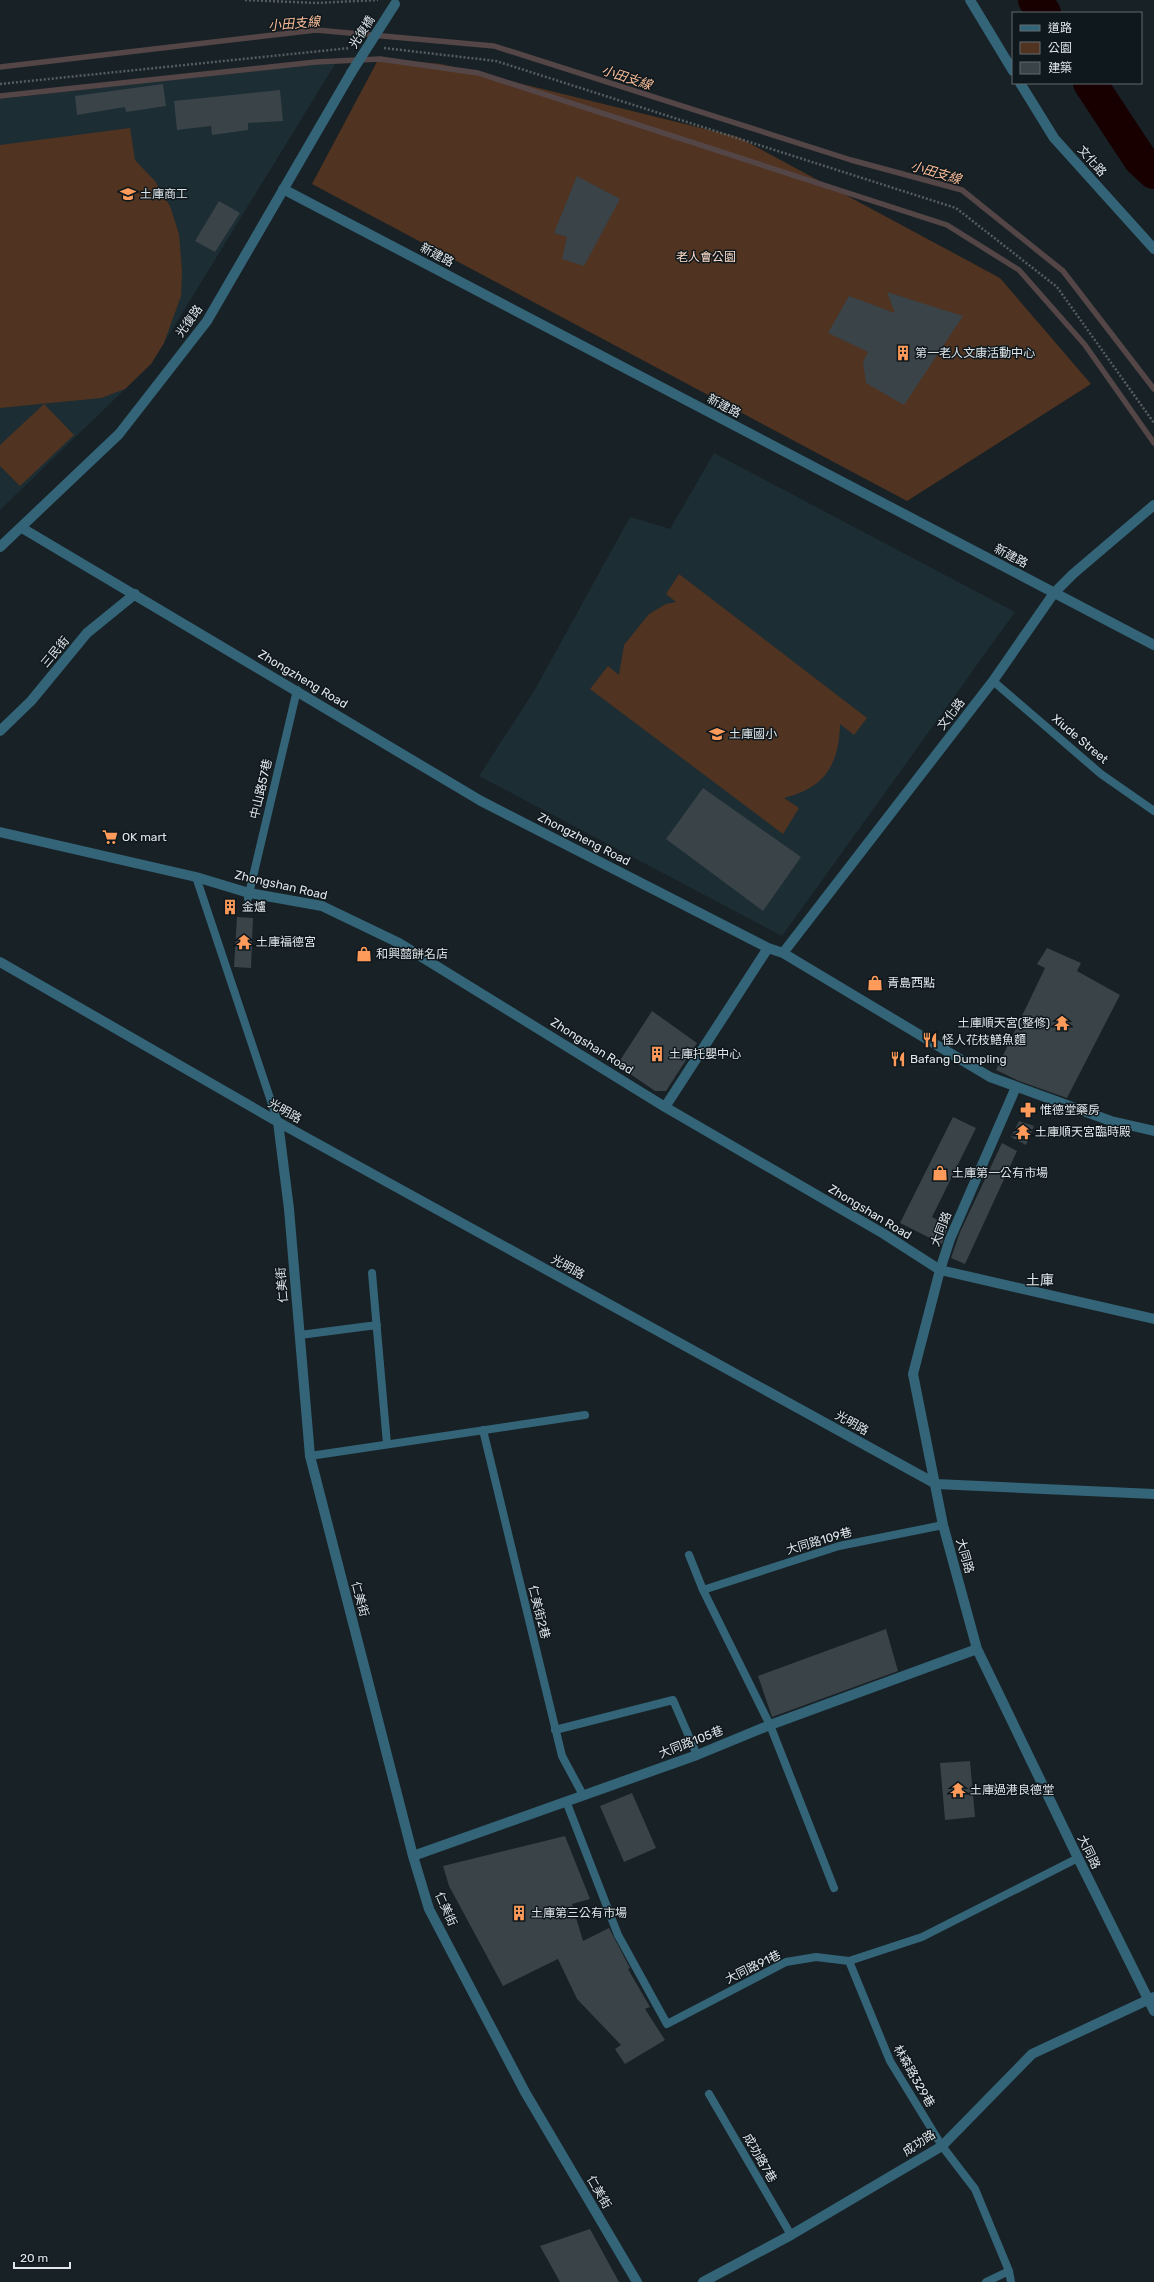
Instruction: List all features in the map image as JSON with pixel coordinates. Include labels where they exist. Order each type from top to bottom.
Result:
[{"type":"street","points":[[970,0],[1012,69]]},
{"type":"street","name":"光復橋","points":[[351,73],[397,2]]},
{"type":"street","name":"光復路","points":[[0,548],[119,434],[207,321],[282,189],[351,73]]},
{"type":"street","name":"文化路","points":[[1021,84],[1054,138],[1154,249]]},
{"type":"street","name":"新建路","points":[[282,189],[1154,645]]},
{"type":"street","name":"文化路","points":[[783,953],[993,681],[1054,593],[1073,574],[1154,505]]},
{"type":"street","name":"Zhongzheng Road","points":[[22,528],[297,690],[481,801],[768,948],[783,953],[990,1077],[1110,1121],[1154,1131]]},
{"type":"street","name":"三民街","points":[[0,731],[31,701],[88,633],[135,594]]},
{"type":"street","name":"Zhongshan Road","points":[[0,832],[196,877],[248,896],[322,906],[399,943],[665,1107],[884,1234],[940,1270],[1154,1319]]},
{"type":"street","points":[[665,1107],[768,948]]},
{"type":"street","name":"光明路","points":[[0,962],[278,1122],[936,1484],[1154,1494]]},
{"type":"street","name":"大同路","points":[[1016,1087],[950,1239],[940,1270],[913,1374],[936,1484],[943,1526],[977,1649],[1078,1858],[1151,1998],[1154,2011]]},
{"type":"street","name":"仁美街","points":[[278,1122],[289,1209],[310,1456],[413,1856],[429,1909],[525,2092],[637,2282]]},
{"type":"street","name":"大同路105巷","points":[[413,1856],[697,1755],[770,1725],[977,1649]]},
{"type":"street","name":"成功路","points":[[703,2282],[791,2235],[942,2146],[1032,2054],[1151,1998]]},
{"type":"lane","name":"Xiude Street","points":[[993,681],[1101,774],[1154,811]]},
{"type":"lane","name":"中山路57巷","points":[[248,896],[297,690]]},
{"type":"lane","name":"仁美街","points":[[196,877],[278,1122]]},
{"type":"lane","points":[[372,1273],[387,1444]]},
{"type":"lane","points":[[300,1335],[377,1325]]},
{"type":"lane","points":[[310,1456],[585,1415]]},
{"type":"lane","name":"仁美街2巷","points":[[483,1430],[562,1756],[583,1795]]},
{"type":"lane","name":"大同路109巷","points":[[703,1590],[839,1546],[943,1526]]},
{"type":"lane","points":[[688,1555],[703,1590],[770,1725],[834,1888]]},
{"type":"lane","points":[[555,1730],[672,1700],[697,1755]]},
{"type":"lane","name":"大同路91巷","points":[[566,1801],[618,1935],[667,2024],[786,1962],[816,1957],[849,1961],[922,1937],[1078,1858]]},
{"type":"lane","name":"林森路329巷","points":[[849,1961],[890,2061],[942,2146],[975,2189],[1009,2270],[1011,2282]]},
{"type":"lane","name":"成功路7巷","points":[[709,2094],[791,2235]]},
{"type":"lane","points":[[986,2282],[1009,2270]]},
{"type":"path","points":[[245,0],[316,3],[378,0]]},
{"type":"path","points":[[0,84],[368,46],[496,61],[956,208],[1057,287],[1154,423]]},
{"type":"shaded area","name":"土庫商工","points":[[337,61],[151,364],[0,510],[0,99]]},
{"type":"shaded area","name":"土庫國小","points":[[714,453],[1015,612],[782,936],[479,776],[534,691],[630,517],[670,529]]},
{"type":"green space","name":"老人會公園","points":[[379,58],[441,64],[738,137],[1000,278],[1091,384],[907,501],[312,184]]},
{"type":"green space","points":[[130,128],[135,160],[155,181],[170,206],[179,234],[182,271],[181,296],[164,343],[151,364],[125,389],[101,398],[0,408],[0,145]]},
{"type":"green space","points":[[44,404],[74,435],[20,486],[0,466],[0,445]]},
{"type":"green space","points":[[679,574],[867,718],[854,735],[840,724],[836,752],[827,773],[809,788],[798,794],[784,798],[799,808],[783,834],[590,689],[608,666],[619,675],[624,645],[649,614],[666,604],[676,602],[666,594]]},
{"type":"building","points":[[163,84],[166,106],[126,112],[125,107],[77,115],[75,96]]},
{"type":"building","points":[[280,90],[283,121],[248,123],[248,130],[212,135],[211,126],[177,130],[174,101]]},
{"type":"building","points":[[577,176],[620,199],[584,266],[562,259],[567,237],[554,233]]},
{"type":"building","points":[[219,201],[240,213],[215,252],[195,241]]},
{"type":"building","name":"第一老人文康活動中心","points":[[887,292],[963,316],[904,405],[866,383],[863,362],[868,352],[828,333],[849,296],[895,313]]},
{"type":"building","points":[[703,788],[801,857],[763,911],[666,839]]},
{"type":"building","name":"土庫福德宮","points":[[237,917],[253,918],[251,968],[234,967]]},
{"type":"building","name":"土庫順天宮(整修)","points":[[1047,948],[1081,963],[1077,971],[1120,995],[1067,1098],[1019,1081],[996,1070],[1045,968],[1037,964]]},
{"type":"building","name":"土庫托嬰中心","points":[[652,1011],[697,1043],[666,1091],[655,1091],[617,1065]]},
{"type":"building","name":"土庫第一公有市場","points":[[953,1117],[976,1128],[932,1217],[948,1226],[942,1244],[900,1223]]},
{"type":"building","name":"土庫順天宮臨時殿","points":[[1019,1121],[1034,1126],[1026,1145],[1011,1137]]},
{"type":"building","points":[[1002,1143],[1017,1151],[965,1264],[951,1258],[960,1232]]},
{"type":"building","points":[[886,1629],[898,1671],[772,1717],[758,1676]]},
{"type":"building","name":"土庫過港良德堂","points":[[970,1761],[975,1817],[945,1820],[940,1763]]},
{"type":"building","points":[[632,1793],[656,1848],[624,1862],[600,1806]]},
{"type":"building","name":"土庫第三公有市場","points":[[565,1836],[590,1899],[572,1904],[583,1941],[609,1928],[630,1968],[628,1969],[650,2007],[645,2009],[665,2040],[625,2064],[615,2049],[621,2045],[577,1999],[558,1959],[503,1986],[449,1886],[443,1866]]},
{"type":"building","points":[[590,2229],[619,2282],[560,2282],[540,2246]]},
{"type":"waterway","points":[[1035,0],[1043,12]]},
{"type":"waterway","name":"小田支線","points":[[0,67],[316,30],[494,46],[851,160],[962,190],[1063,271],[1154,389]]},
{"type":"waterway","points":[[0,96],[316,62],[380,59],[478,73],[947,225],[1019,270],[1085,345],[1154,443]]},
{"type":"waterway","points":[[1091,84],[1140,159],[1154,172]]},
{"type":"place","name":"土庫商工","points":[[128,194]]},
{"type":"place","name":"第一老人文康活動中心","points":[[903,353]]},
{"type":"place","name":"土庫國小","points":[[717,734]]},
{"type":"place","name":"OK mart","points":[[110,837]]},
{"type":"place","name":"金爐","points":[[230,907]]},
{"type":"place","name":"土庫福德宮","points":[[244,942]]},
{"type":"place","name":"和興囍餅名店","points":[[364,954]]},
{"type":"place","name":"青島西點","points":[[875,983]]},
{"type":"place","name":"土庫順天宮(整修)","points":[[1062,1023]]},
{"type":"place","name":"怪人花枝鱔魚麵","points":[[930,1040]]},
{"type":"place","name":"土庫托嬰中心","points":[[657,1054]]},
{"type":"place","name":"Bafang Dumpling","points":[[898,1059]]},
{"type":"place","name":"惟德堂藥房","points":[[1028,1110]]},
{"type":"place","name":"土庫順天宮臨時殿","points":[[1023,1132]]},
{"type":"place","name":"土庫第一公有市場","points":[[940,1173]]},
{"type":"place","name":"土庫過港良德堂","points":[[958,1790]]},
{"type":"place","name":"土庫第三公有市場","points":[[519,1913]]},
{"type":"district","name":"土庫","points":[[1040,1280]]}]
